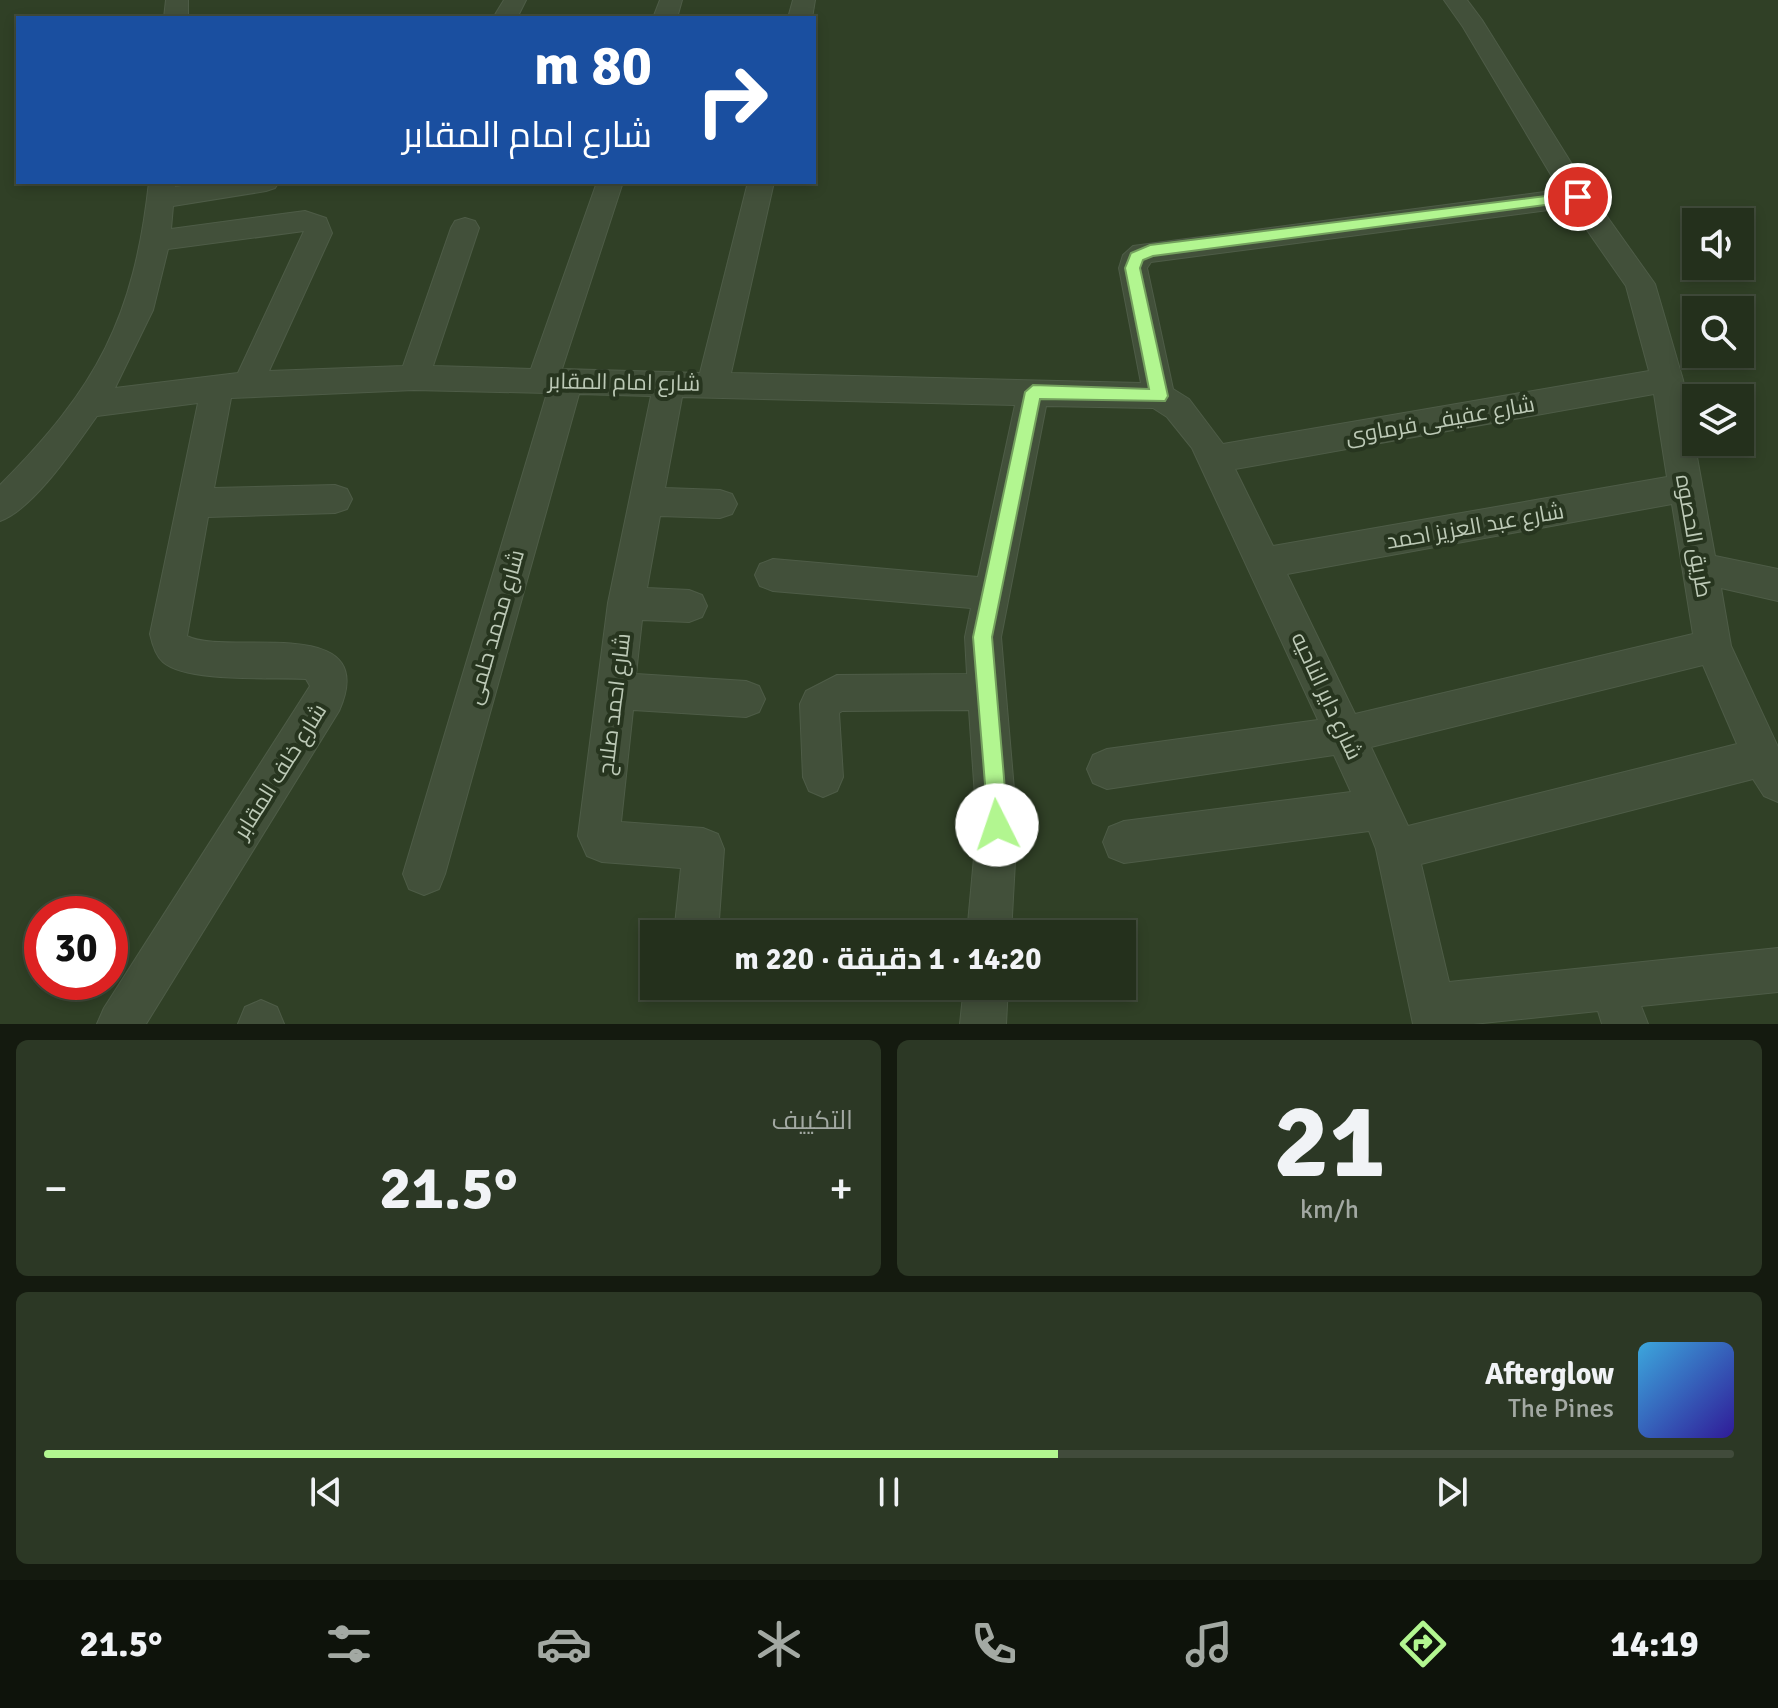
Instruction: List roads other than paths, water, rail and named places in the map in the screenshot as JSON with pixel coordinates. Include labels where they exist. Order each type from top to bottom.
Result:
[{"type":"street","name":"طريق الحصوه","points":[[1455,0],[1474,25],[1578,197],[1640,284],[1667,380],[1713,646],[1770,769]]},
{"type":"street","points":[[0,507],[33,475],[90,404],[130,327],[148,282],[161,190],[239,184]]},
{"type":"street","name":"شارع محمد حلمى","points":[[424,874],[609,184]]},
{"type":"street","points":[[713,384],[761,184]]},
{"type":"street","points":[[1159,396],[1133,268],[1137,257],[1150,251],[1578,197]]},
{"type":"street","name":"شارع خلف المقابر","points":[[120,1024],[326,698],[330,686],[328,674],[321,666],[310,662],[191,656],[178,653],[170,645],[168,634],[194,503],[232,386],[318,233],[316,225],[305,221],[155,241]]},
{"type":"street","points":[[414,378],[465,228]]},
{"type":"street","name":"شارع امام المقابر","points":[[90,404],[232,386],[414,378],[1159,396]]},
{"type":"street","name":"شارع عفيفى فرماوى","points":[[1213,459],[1667,380]]},
{"type":"street","name":"شارع احمد صلاح","points":[[669,383],[626,603],[599,837],[602,841],[703,849],[697,920]]},
{"type":"street","points":[[990,920],[997,825],[983,637],[989,594],[1033,392]]},
{"type":"street","name":"شارع داير الناحيه","points":[[1159,396],[1193,424],[1213,459],[1380,809],[1397,849],[1434,1015]]},
{"type":"street","name":"شارع عبد العزيز احمد","points":[[1265,563],[1685,488]]},
{"type":"street","points":[[194,503],[335,499]]},
{"type":"street","points":[[646,501],[720,504]]},
{"type":"street","points":[[1699,568],[1778,585]]},
{"type":"street","points":[[773,575],[989,594]]},
{"type":"street","points":[[626,603],[689,606]]},
{"type":"street","points":[[1107,769],[1345,735],[1713,646]]},
{"type":"street","points":[[614,691],[746,699]]},
{"type":"street","points":[[823,777],[819,704],[826,696],[837,693],[986,692]]},
{"type":"street","points":[[1397,849],[1770,769]]},
{"type":"street","points":[[1124,842],[1380,809]]},
{"type":"street","points":[[1434,1015],[1619,1005],[1778,970]]},
{"type":"street","points":[[983,1024],[985,1000]]}]
